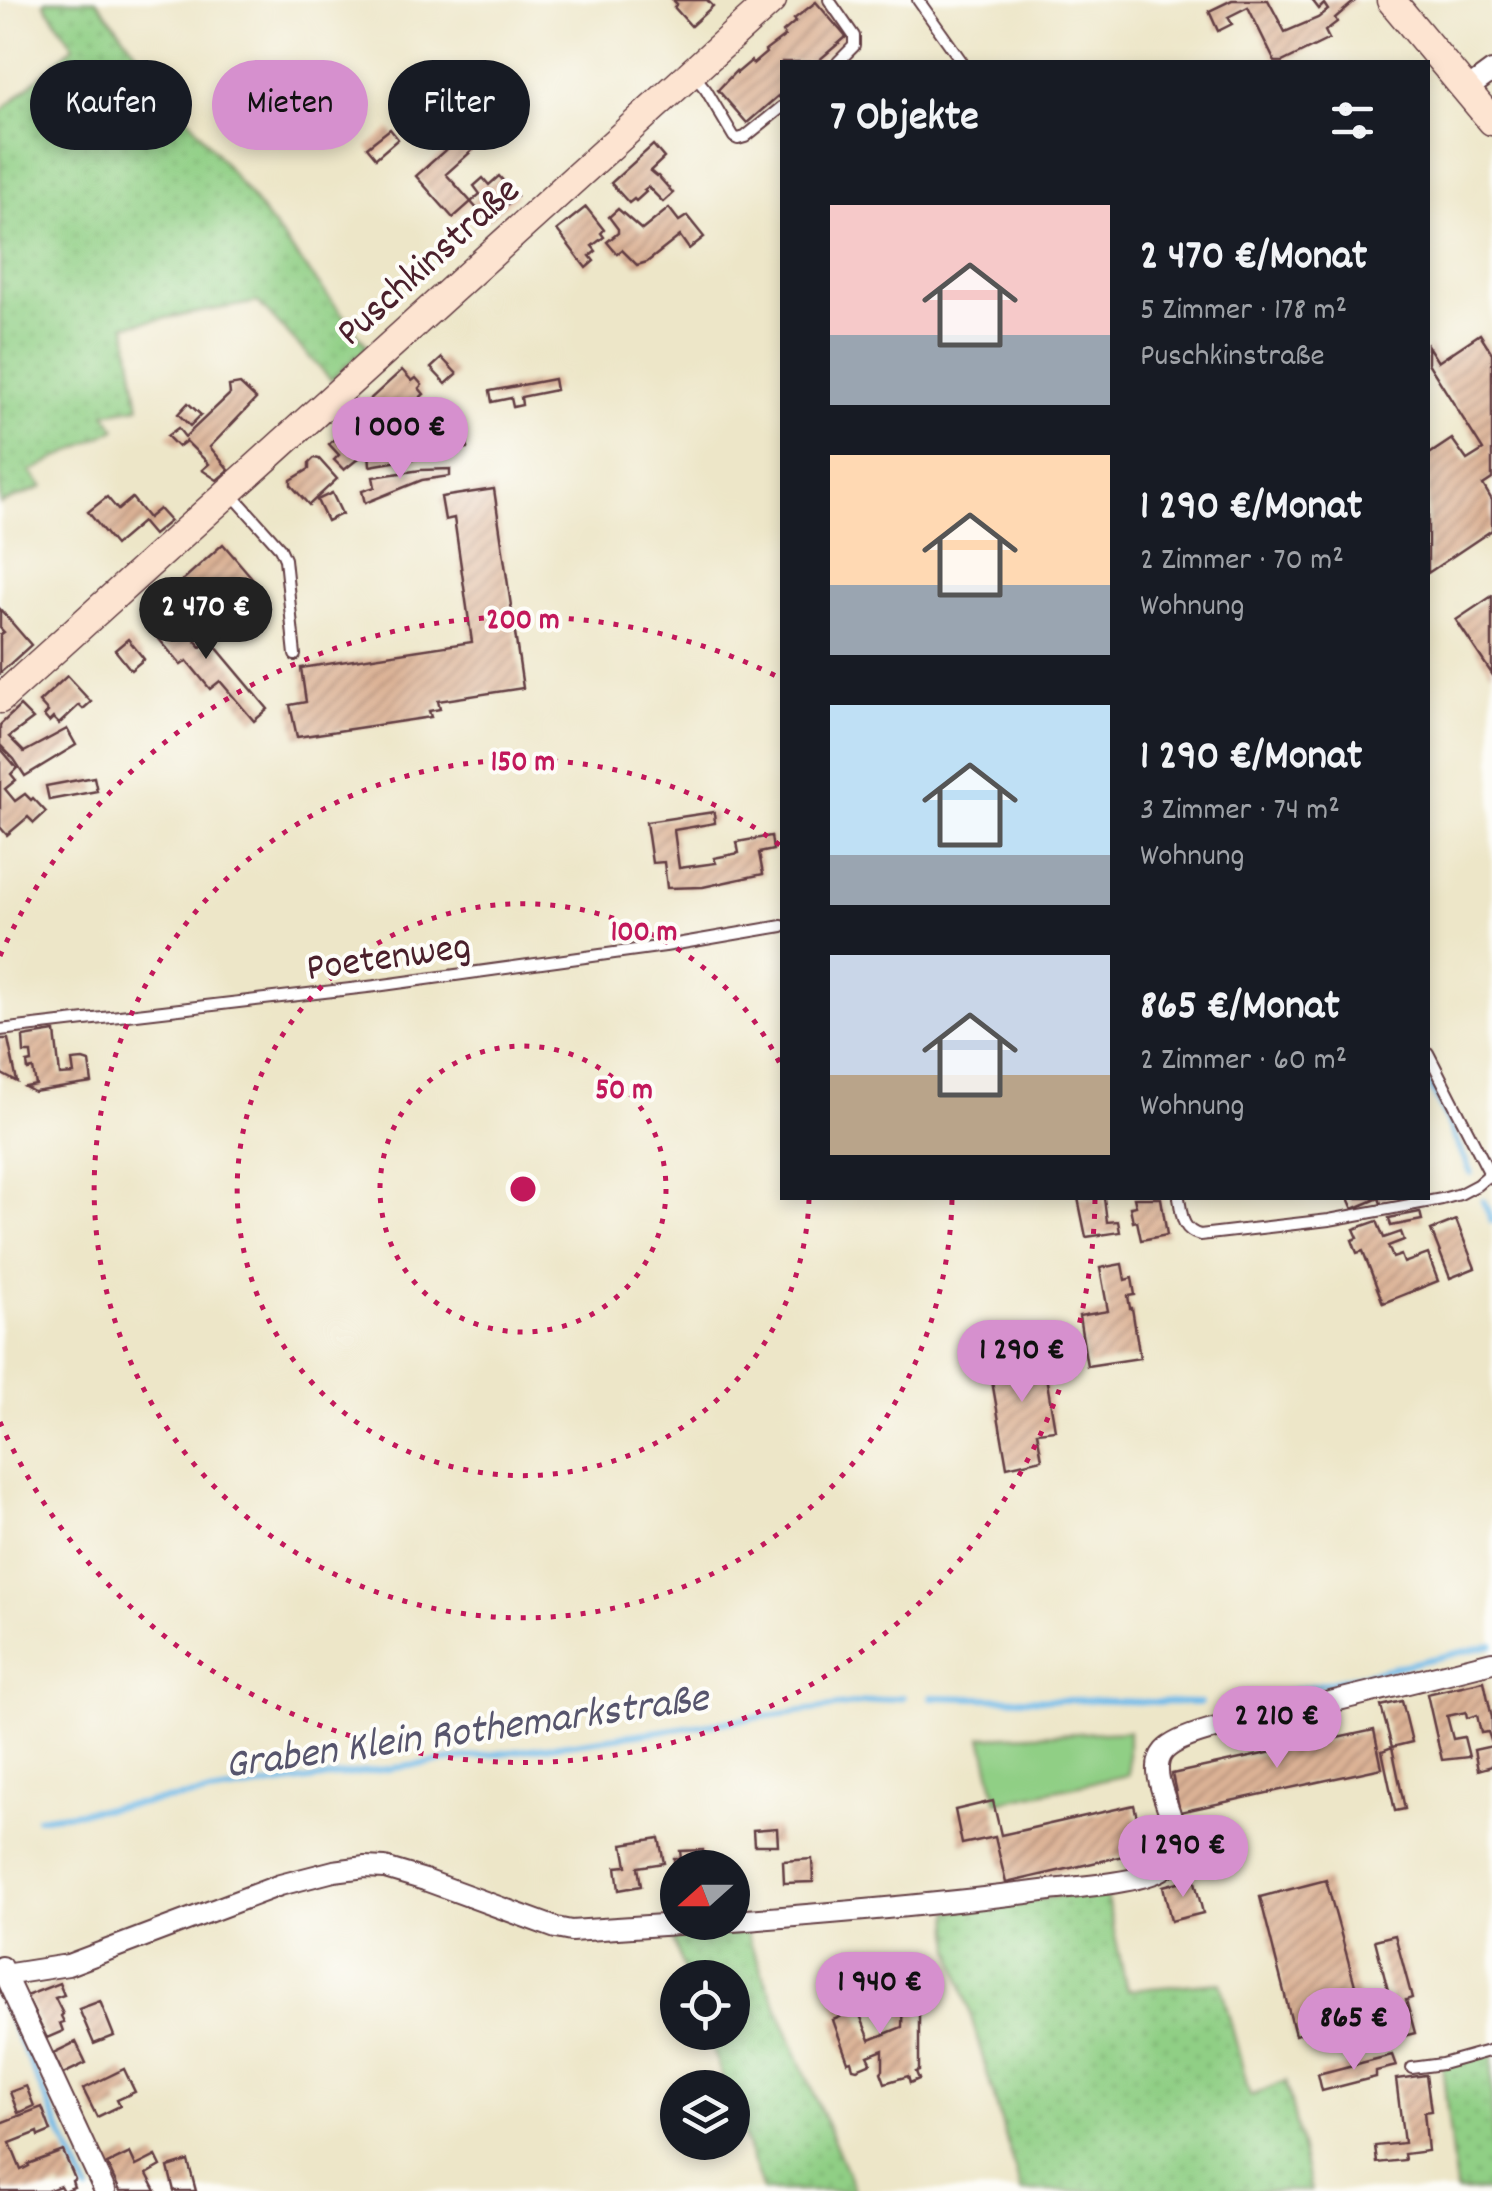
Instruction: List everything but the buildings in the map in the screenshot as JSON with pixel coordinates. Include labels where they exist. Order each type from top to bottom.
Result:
[{"type":"main road","name":"Puschkinstraße","points":[[0,700],[772,0]]},
{"type":"main road","points":[[1391,0],[1492,121]]},
{"type":"street","points":[[1466,90],[1492,71]]},
{"type":"street","points":[[750,1920],[950,1903],[1149,1875],[1167,1866],[1176,1853],[1175,1832],[1158,1770],[1160,1756],[1168,1747],[1216,1729],[1492,1662]]},
{"type":"street","points":[[105,2191],[2,1970],[78,1962],[280,1886],[365,1867],[385,1868],[425,1880],[571,1931],[660,1925]]},
{"type":"lane","points":[[830,0],[854,36],[854,46],[840,60]]},
{"type":"lane","points":[[918,0],[961,60]]},
{"type":"lane","points":[[692,72],[738,140],[780,109]]},
{"type":"lane","points":[[230,492],[280,548],[285,559],[295,655]]},
{"type":"lane","name":"Poetenweg","points":[[0,1030],[376,986],[780,926]]},
{"type":"lane","points":[[1179,1200],[1188,1230],[1200,1236],[1329,1220],[1442,1200],[1477,1185],[1491,1175],[1430,1057]]},
{"type":"lane","points":[[1412,2068],[1492,2050]]},
{"type":"green space","points":[[96,0],[143,60],[58,60],[74,46],[44,3]]},
{"type":"green space","points":[[30,85],[30,150],[192,150],[192,122],[368,347],[331,380],[258,302],[126,325],[139,407],[105,413],[116,429],[30,472],[43,487],[0,504],[0,112]]},
{"type":"green space","points":[[1128,1731],[1128,1775],[997,1802],[982,1737]]},
{"type":"green space","points":[[1105,1890],[1127,1990],[1220,1982],[1250,2096],[1286,2081],[1311,2191],[1021,2191],[952,1950],[950,1911]]},
{"type":"green space","points":[[673,1940],[749,1940],[855,2191],[763,2191],[750,2154],[750,2070],[720,2070],[712,2050],[750,2050],[750,1960],[680,1960]]},
{"type":"green space","points":[[1492,2050],[1492,2191],[1456,2191],[1442,2064]]},
{"type":"waterway","points":[[1430,1084],[1471,1173]]},
{"type":"waterway","points":[[1483,1201],[1492,1221]]},
{"type":"waterway","name":"Graben Klein Rothemarkstraße","points":[[1230,1705],[1492,1645]]},
{"type":"waterway","name":"Graben Klein Rothemarkstraße","points":[[37,1818],[903,1697]]},
{"type":"waterway","points":[[931,1697],[1200,1703]]},
{"type":"waterway","points":[[0,1998],[88,2191]]}]
